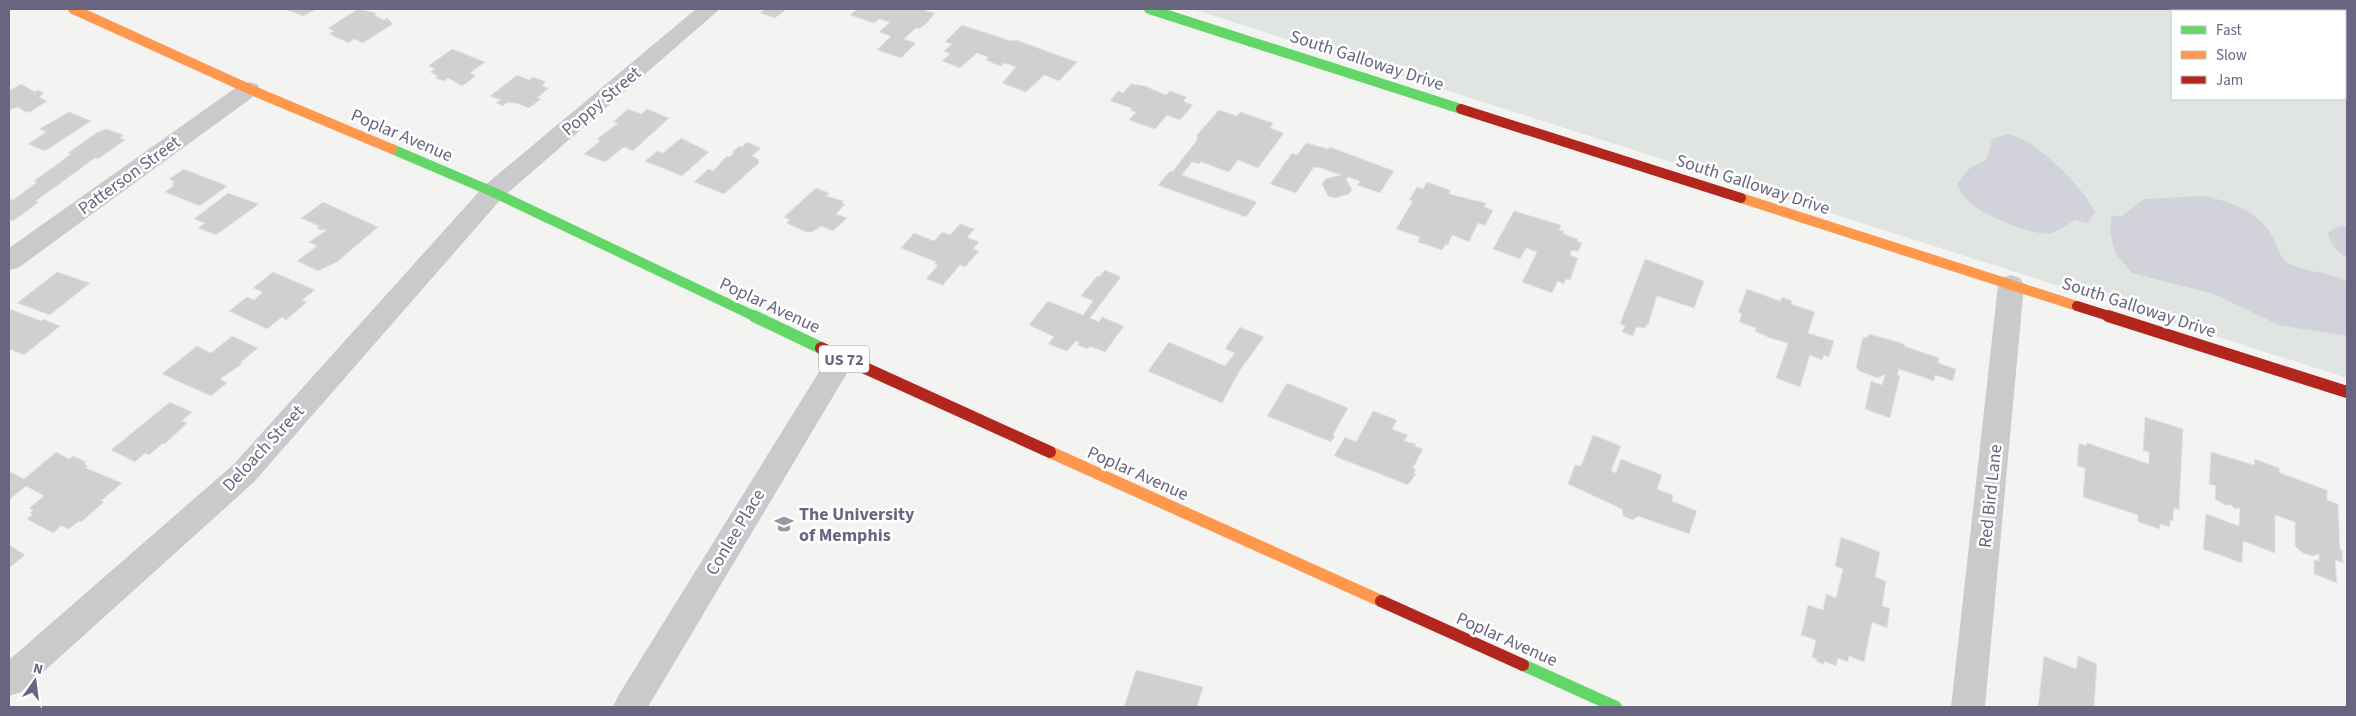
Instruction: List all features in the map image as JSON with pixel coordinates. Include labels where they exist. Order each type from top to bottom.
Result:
[{"type":"main road","name":"Poplar Avenue","points":[[73,9],[250,89],[493,192],[842,358],[1605,705]]},
{"type":"main road","name":"South Galloway Drive","points":[[1148,9],[2347,392]]},
{"type":"street","name":"Poppy Street","points":[[493,192],[709,9]]},
{"type":"street","name":"Patterson Street","points":[[9,261],[250,89]]},
{"type":"street","name":"Deloach Street","points":[[9,680],[244,473],[493,192]]},
{"type":"street","name":"Red Bird Lane","points":[[1968,707],[2011,285]]},
{"type":"street","name":"Conlee Place","points":[[630,707],[842,358]]},
{"type":"shaded area","points":[[1192,9],[2347,9],[2347,378]]},
{"type":"shaded area","points":[[2008,134],[2019,138],[2044,154],[2058,165],[2081,190],[2095,212],[2087,223],[2075,220],[2051,233],[2032,232],[1983,212],[1965,198],[1957,184],[1970,168],[1986,160],[1992,139]]},
{"type":"shaded area","points":[[2202,196],[2232,204],[2258,219],[2271,234],[2285,261],[2298,267],[2332,275],[2347,281],[2347,336],[2279,325],[2214,294],[2132,273],[2115,253],[2110,231],[2112,215],[2121,217],[2144,199]]},
{"type":"shaded area","points":[[2339,226],[2347,226],[2347,258],[2334,247],[2328,233]]},
{"type":"building","points":[[284,9],[318,9],[303,16]]},
{"type":"building","points":[[358,9],[377,13],[374,15],[384,20],[387,18],[393,24],[363,43],[354,39],[349,43],[329,34],[334,31],[328,28]]},
{"type":"building","points":[[765,9],[787,9],[775,18],[760,13]]},
{"type":"building","points":[[858,9],[927,9],[926,11],[935,13],[926,24],[919,29],[916,28],[904,39],[916,43],[901,58],[877,50],[891,36],[879,32],[890,22],[879,19],[874,23],[850,15]]},
{"type":"building","points":[[962,25],[1011,41],[1016,40],[1077,62],[1059,81],[1044,75],[1026,92],[1002,83],[1016,67],[1004,63],[1002,66],[997,65],[986,60],[988,57],[977,53],[960,68],[942,61],[950,54],[944,51],[952,44],[945,42]]},
{"type":"building","points":[[452,49],[485,62],[470,73],[476,76],[462,86],[448,78],[444,81],[435,78],[438,76],[430,72],[435,69],[428,66]]},
{"type":"building","points":[[517,75],[529,80],[533,77],[546,82],[542,86],[549,88],[537,98],[541,99],[529,108],[516,103],[506,103],[503,106],[496,103],[501,100],[490,96]]},
{"type":"building","points":[[21,84],[35,92],[38,90],[44,93],[39,97],[47,101],[30,112],[25,112],[18,107],[9,110],[9,91]]},
{"type":"building","points":[[1131,84],[1145,86],[1166,95],[1170,91],[1187,97],[1183,101],[1193,105],[1180,120],[1167,115],[1155,129],[1129,120],[1136,112],[1131,111],[1131,108],[1110,101],[1118,91],[1123,93]]},
{"type":"building","points":[[628,109],[641,114],[647,109],[669,118],[633,151],[624,147],[605,162],[584,154],[600,141],[597,139],[618,123],[613,122]]},
{"type":"building","points":[[1219,110],[1237,116],[1240,112],[1273,123],[1270,128],[1284,133],[1258,168],[1238,160],[1229,172],[1201,162],[1199,164],[1192,162],[1182,175],[1257,202],[1246,217],[1158,185],[1170,171],[1172,172],[1195,143],[1198,137],[1196,136]]},
{"type":"building","points":[[69,112],[91,121],[45,151],[28,144],[46,132],[39,129]]},
{"type":"building","points":[[106,129],[124,135],[120,138],[125,140],[98,159],[95,158],[36,201],[39,202],[13,221],[9,220],[9,198],[13,200],[37,182],[34,181],[71,154],[68,153],[98,132]]},
{"type":"building","points":[[681,138],[709,152],[682,176],[645,161],[657,151],[663,153]]},
{"type":"building","points":[[747,142],[761,148],[752,156],[758,159],[759,163],[724,194],[694,182],[708,169],[713,171],[727,156],[729,157],[739,146],[742,147]]},
{"type":"building","points":[[1306,143],[1329,149],[1330,147],[1394,171],[1380,193],[1357,185],[1360,181],[1348,177],[1346,179],[1352,190],[1349,194],[1335,198],[1328,196],[1322,184],[1325,179],[1341,175],[1321,168],[1314,167],[1296,193],[1270,184],[1292,153],[1297,155]]},
{"type":"building","points":[[184,169],[227,186],[200,206],[165,192],[175,182],[169,179]]},
{"type":"building","points":[[1427,182],[1450,190],[1449,194],[1486,203],[1484,207],[1493,210],[1485,226],[1478,223],[1469,242],[1452,235],[1448,245],[1446,244],[1442,250],[1418,242],[1420,237],[1396,229],[1413,201],[1409,200],[1417,187],[1423,189]]},
{"type":"building","points":[[816,188],[829,193],[826,196],[844,201],[842,203],[845,204],[836,214],[847,218],[833,231],[821,226],[812,232],[806,232],[786,223],[790,220],[784,217]]},
{"type":"building","points":[[228,193],[259,204],[216,235],[198,228],[205,223],[194,219]]},
{"type":"building","points":[[323,202],[378,227],[337,262],[318,271],[297,261],[317,246],[309,242],[327,230],[321,230],[317,228],[319,226],[301,218]]},
{"type":"building","points":[[1514,211],[1561,225],[1559,230],[1564,231],[1563,234],[1578,239],[1577,241],[1582,243],[1578,252],[1572,250],[1570,255],[1578,258],[1570,280],[1566,279],[1564,284],[1558,281],[1552,293],[1522,282],[1537,252],[1526,248],[1520,259],[1493,249]]},
{"type":"building","points":[[960,224],[975,229],[967,237],[979,242],[973,249],[979,251],[965,267],[960,265],[943,285],[926,279],[938,265],[934,264],[936,262],[901,248],[914,233],[934,241],[942,232],[950,235]]},
{"type":"building","points":[[1645,259],[1704,281],[1694,308],[1657,296],[1648,325],[1645,328],[1636,327],[1633,336],[1622,332],[1625,326],[1620,324]]},
{"type":"building","points":[[1105,270],[1121,277],[1090,318],[1099,322],[1102,317],[1124,326],[1105,352],[1090,346],[1088,349],[1077,345],[1079,342],[1076,341],[1067,351],[1048,344],[1054,337],[1029,325],[1048,301],[1083,315],[1093,301],[1081,296],[1097,276],[1099,277]]},
{"type":"building","points":[[57,272],[90,283],[50,315],[17,303]]},
{"type":"building","points":[[273,272],[315,290],[302,300],[307,302],[286,320],[282,317],[267,329],[229,311],[247,297],[254,300],[263,292],[253,288]]},
{"type":"building","points":[[1747,289],[1780,301],[1782,297],[1792,301],[1791,304],[1815,312],[1808,333],[1834,341],[1829,357],[1824,355],[1822,360],[1810,355],[1800,387],[1776,378],[1788,343],[1770,338],[1755,331],[1756,328],[1739,322],[1742,314],[1738,312]]},
{"type":"building","points":[[10,309],[60,326],[24,355],[9,349]]},
{"type":"building","points":[[1240,327],[1264,337],[1240,370],[1222,403],[1148,371],[1169,342],[1225,366],[1235,353],[1225,349]]},
{"type":"building","points":[[1869,334],[1905,344],[1904,346],[1939,358],[1938,363],[1956,369],[1953,381],[1935,375],[1934,381],[1899,369],[1897,375],[1900,376],[1890,418],[1865,409],[1871,381],[1882,385],[1885,374],[1878,378],[1859,371],[1856,367],[1863,337],[1867,338]]},
{"type":"building","points":[[232,336],[258,348],[241,362],[241,365],[220,379],[227,383],[211,396],[162,374],[197,346],[211,353]]},
{"type":"building","points":[[1287,383],[1348,408],[1331,442],[1267,416]]},
{"type":"building","points":[[170,402],[192,412],[182,421],[187,423],[165,444],[163,443],[149,455],[145,453],[135,462],[111,450]]},
{"type":"building","points":[[1373,411],[1397,420],[1392,429],[1408,435],[1404,441],[1416,444],[1415,446],[1423,449],[1413,468],[1416,469],[1414,473],[1416,474],[1408,485],[1334,456],[1345,437],[1356,442]]},
{"type":"building","points":[[2145,417],[2183,429],[2179,510],[2174,508],[2173,521],[2170,520],[2170,527],[2160,524],[2160,529],[2138,522],[2138,515],[2083,497],[2085,468],[2077,466],[2079,443],[2086,446],[2087,443],[2149,464],[2149,452],[2143,451]]},
{"type":"building","points":[[1593,435],[1621,446],[1611,471],[1616,473],[1621,459],[1662,475],[1657,489],[1673,495],[1672,501],[1697,511],[1689,534],[1638,516],[1633,520],[1623,516],[1622,509],[1568,484],[1575,465],[1581,466]]},
{"type":"building","points":[[56,452],[69,459],[73,456],[86,462],[84,464],[88,466],[86,468],[122,483],[81,522],[79,521],[69,529],[61,526],[53,533],[27,519],[33,514],[30,513],[33,510],[29,508],[44,496],[26,486],[9,500],[9,471],[24,479]]},
{"type":"building","points":[[2211,452],[2254,465],[2255,459],[2279,468],[2280,473],[2327,490],[2327,500],[2338,504],[2340,549],[2342,550],[2343,563],[2335,560],[2337,583],[2314,574],[2314,560],[2319,561],[2319,554],[2313,556],[2303,553],[2295,546],[2295,522],[2275,515],[2275,553],[2243,541],[2242,563],[2203,549],[2206,514],[2239,526],[2240,508],[2235,509],[2231,505],[2225,505],[2215,499],[2216,486],[2209,484]]},
{"type":"building","points":[[1841,537],[1880,552],[1875,577],[1886,581],[1882,606],[1890,608],[1887,628],[1872,622],[1864,662],[1849,656],[1848,662],[1838,658],[1836,666],[1824,661],[1824,665],[1812,657],[1816,640],[1801,635],[1808,605],[1823,610],[1826,594],[1836,598],[1843,569],[1835,566]]},
{"type":"building","points":[[9,545],[25,555],[9,568]]},
{"type":"building","points":[[2044,656],[2076,669],[2078,656],[2097,664],[2094,707],[2038,707]]},
{"type":"building","points":[[1136,670],[1203,687],[1197,707],[1124,707]]},
{"type":"traffic: fast","points":[[1149,9],[1461,109]]},
{"type":"traffic: fast","points":[[392,149],[493,192],[821,348]]},
{"type":"traffic: fast","points":[[1523,665],[1616,707]]},
{"type":"traffic: slow","points":[[73,9],[249,89],[392,149]]},
{"type":"traffic: slow","points":[[1741,198],[2077,306]]},
{"type":"traffic: slow","points":[[1050,452],[1381,601]]},
{"type":"traffic: jam","points":[[1461,109],[1741,198]]},
{"type":"traffic: jam","points":[[2077,306],[2347,392]]},
{"type":"traffic: jam","points":[[821,348],[1050,452]]},
{"type":"traffic: jam","points":[[1381,601],[1523,665]]},
{"type":"place","name":"The University of Memphis","points":[[784,524]]}]
